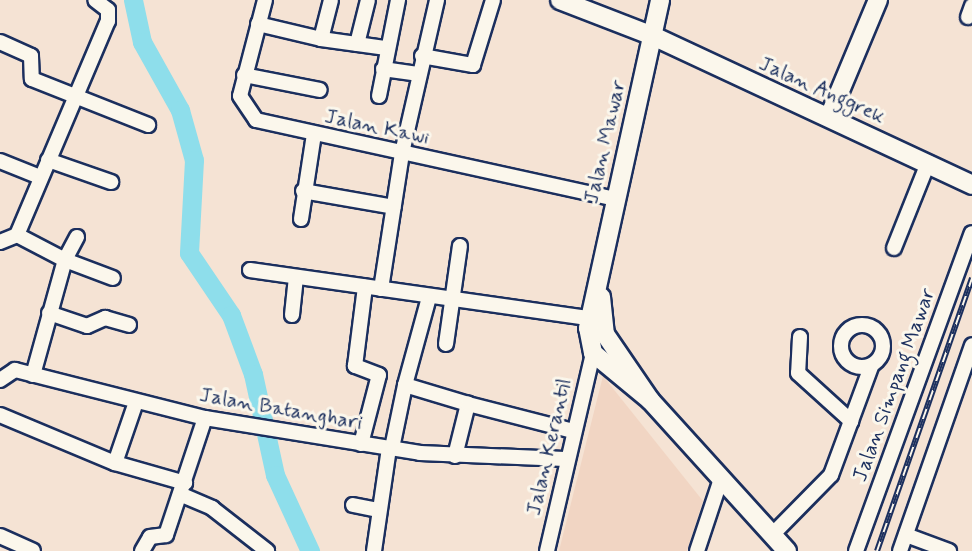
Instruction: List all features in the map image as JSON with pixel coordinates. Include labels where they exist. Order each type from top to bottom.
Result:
[{"type":"main road","name":"Jalan Anggrek","points":[[560,0],[653,36],[972,184]]},
{"type":"main road","name":"Jalan Mawar","points":[[650,400],[593,353],[588,318],[660,0]]},
{"type":"main road","points":[[829,117],[878,0]]},
{"type":"main road","name":"Jalan Mawar","points":[[602,258],[605,334],[650,400],[787,551]]},
{"type":"street","points":[[0,242],[17,235],[108,21],[108,10],[95,0]]},
{"type":"street","name":"Jalan Kawi","points":[[265,0],[240,96],[249,115],[314,134],[615,199]]},
{"type":"street","points":[[321,39],[331,0]]},
{"type":"street","points":[[357,44],[368,0]]},
{"type":"street","points":[[379,96],[386,48],[398,0]]},
{"type":"street","points":[[381,289],[402,153],[422,56],[437,0]]},
{"type":"street","points":[[422,56],[473,65],[493,0]]},
{"type":"street","points":[[258,24],[321,39],[386,48]]},
{"type":"street","points":[[0,42],[31,56],[32,79],[74,98],[148,125]]},
{"type":"street","points":[[383,69],[418,74]]},
{"type":"street","points":[[244,75],[320,90]]},
{"type":"street","points":[[301,219],[303,191],[314,134]]},
{"type":"street","points":[[48,160],[111,182]]},
{"type":"street","points":[[0,161],[40,177]]},
{"type":"street","points":[[894,248],[928,163]]},
{"type":"street","points":[[303,191],[394,207]]},
{"type":"street","name":"Jalan Simpang Mawar","points":[[856,551],[972,233]]},
{"type":"street","points":[[17,235],[65,260],[113,278]]},
{"type":"street","points":[[33,375],[65,260],[77,237]]},
{"type":"street","points":[[446,344],[460,246]]},
{"type":"street","points":[[250,270],[588,318]]},
{"type":"street","points":[[292,315],[296,277]]},
{"type":"street","points":[[365,287],[355,366],[468,404],[573,431]]},
{"type":"street","points":[[374,551],[378,510],[390,448],[429,297]]},
{"type":"street","points":[[48,319],[87,326],[105,318],[129,325]]},
{"type":"street","points":[[800,337],[798,373],[851,421]]},
{"type":"street","points":[[900,551],[972,345]]},
{"type":"street","name":"Jalan Kerantil","points":[[547,551],[565,459],[593,353]]},
{"type":"street","points":[[772,535],[831,475],[871,367]]},
{"type":"street","name":"Jalan Batanghari","points":[[0,380],[9,370],[205,418],[361,444],[455,456],[565,459]]},
{"type":"street","points":[[361,444],[379,375]]},
{"type":"street","points":[[115,463],[136,402]]},
{"type":"street","points":[[455,456],[468,404]]},
{"type":"street","points":[[0,415],[184,489],[267,551]]},
{"type":"street","points":[[142,551],[150,537],[166,535],[184,489],[205,418]]},
{"type":"street","points":[[697,551],[721,479]]},
{"type":"street","points":[[353,505],[378,510]]},
{"type":"street","points":[[906,534],[949,551]]},
{"type":"street","points":[[0,536],[33,551]]},
{"type":"shaded area","points":[[603,376],[703,501],[687,551],[559,551]]},
{"type":"waterway","points":[[133,0],[142,42],[180,110],[194,160],[189,253],[231,315],[253,374],[275,475],[310,551]]},
{"type":"railway","points":[[877,551],[972,278]]}]
